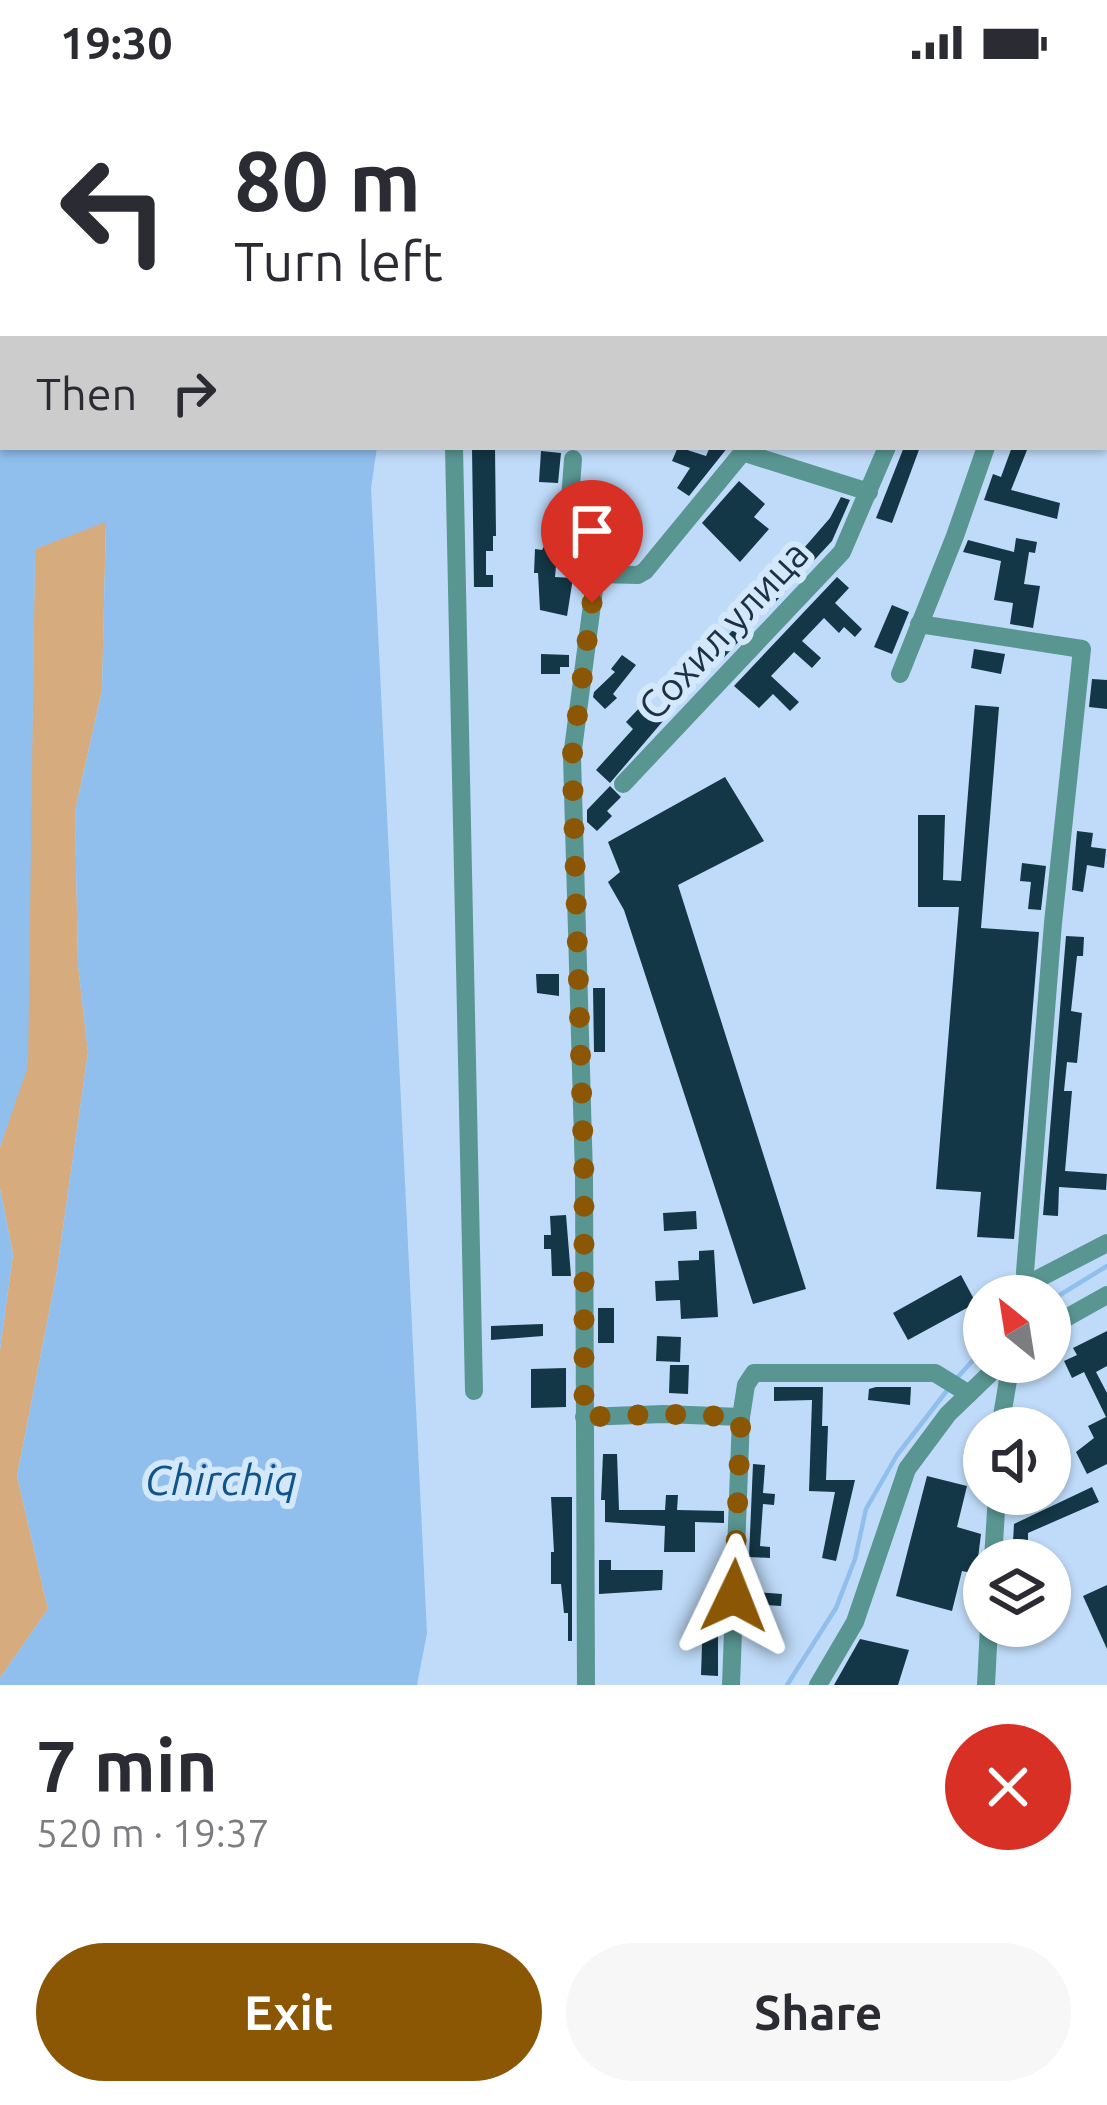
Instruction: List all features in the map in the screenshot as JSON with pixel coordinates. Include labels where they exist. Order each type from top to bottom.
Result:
[{"type":"street","points":[[454,450],[474,1391]]},
{"type":"street","points":[[596,574],[645,571],[746,450],[869,492]]},
{"type":"street","name":"Сохил улица","points":[[622,784],[842,552],[886,450]]},
{"type":"street","points":[[900,674],[985,450]]},
{"type":"street","points":[[573,459],[568,526],[596,574],[572,757],[584,1175],[586,1685]]},
{"type":"street","points":[[919,624],[1082,649],[1024,1275]]},
{"type":"street","points":[[1050,1275],[1107,1243]]},
{"type":"street","points":[[1071,1315],[1107,1295]]},
{"type":"street","points":[[731,1685],[741,1417],[746,1385],[754,1373],[935,1373],[969,1394]]},
{"type":"street","points":[[818,1685],[855,1622],[908,1469],[931,1435],[982,1383]]},
{"type":"street","points":[[584,1417],[741,1417]]},
{"type":"street","points":[[986,1685],[988,1647]]},
{"type":"shaded area","points":[[106,520],[102,690],[75,811],[78,965],[88,1052],[56,1277],[17,1476],[48,1609],[0,1678],[0,1350],[13,1254],[0,1189],[0,1147],[27,1066],[35,549]]},
{"type":"water","name":"Chirchiq","points":[[0,450],[377,450],[371,488],[427,1633],[417,1685],[0,1685],[0,1678],[48,1609],[17,1476],[56,1277],[88,1052],[78,965],[75,811],[102,690],[106,522],[35,549],[28,1066],[0,1147]]},
{"type":"water","points":[[0,1189],[13,1254],[0,1350]]},
{"type":"building","points":[[472,450],[495,450],[496,536],[493,551],[486,551],[486,575],[493,575],[493,587],[474,587]]},
{"type":"building","points":[[677,450],[706,456],[709,450],[726,450],[689,496],[677,488],[690,468],[672,461]]},
{"type":"building","points":[[903,450],[919,450],[892,523],[876,518]]},
{"type":"building","points":[[1011,450],[1027,450],[1011,490],[1060,503],[1057,519],[984,500],[993,474],[1001,477]]},
{"type":"building","points":[[541,451],[561,453],[558,483],[539,482]]},
{"type":"building","points":[[739,481],[765,504],[754,517],[769,529],[740,562],[702,523]]},
{"type":"building","points":[[841,497],[850,500],[832,541],[768,610],[759,602],[794,569],[783,559],[798,543],[804,548]]},
{"type":"building","points":[[1016,538],[1037,542],[1035,553],[1029,552],[1024,584],[1040,586],[1033,628],[1010,624],[1013,603],[994,600],[1001,561],[963,552],[968,540],[1014,552]]},
{"type":"building","points":[[547,541],[562,542],[570,556],[557,555],[555,577],[573,578],[567,616],[540,610],[535,549],[542,550]]},
{"type":"building","points":[[837,577],[849,588],[835,603],[862,629],[855,637],[844,627],[839,633],[824,618],[802,641],[821,658],[812,668],[794,652],[771,676],[799,702],[790,711],[773,694],[759,708],[734,686]]},
{"type":"building","points":[[892,605],[909,612],[892,654],[874,647]]},
{"type":"building","points":[[733,630],[742,638],[717,665],[707,656]]},
{"type":"building","points":[[974,649],[1005,654],[1001,674],[971,668]]},
{"type":"building","points":[[541,654],[569,655],[569,667],[560,667],[560,674],[541,674]]},
{"type":"building","points":[[622,655],[636,665],[605,709],[594,692],[615,672],[611,669]]},
{"type":"building","points":[[1092,679],[1107,680],[1107,709],[1089,707]]},
{"type":"building","points":[[644,703],[663,721],[610,783],[596,770],[633,729],[626,722]]},
{"type":"building","points":[[975,705],[999,707],[981,928],[1039,932],[1014,1239],[977,1237],[981,1192],[936,1189],[959,907],[918,907],[918,815],[945,815],[943,880],[961,881]]},
{"type":"building","points":[[725,777],[764,841],[678,885],[806,1289],[753,1304],[624,910],[608,882],[620,872],[608,842]]},
{"type":"building","points":[[610,786],[621,797],[607,811],[612,816],[597,831],[587,822],[587,810]]},
{"type":"building","points":[[1077,831],[1093,833],[1091,847],[1106,849],[1104,868],[1087,865],[1083,892],[1072,890]]},
{"type":"building","points":[[1022,863],[1046,866],[1041,910],[1028,909],[1031,882],[1020,881]]},
{"type":"building","points":[[1066,936],[1084,937],[1083,956],[1077,956],[1071,1011],[1082,1013],[1077,1063],[1067,1062],[1064,1091],[1072,1091],[1065,1171],[1107,1174],[1106,1190],[1059,1187],[1058,1216],[1043,1215]]},
{"type":"building","points":[[536,974],[559,974],[559,996],[537,993]]},
{"type":"building","points":[[593,988],[605,988],[605,1052],[594,1052]]},
{"type":"building","points":[[696,1211],[697,1229],[664,1231],[663,1213]]},
{"type":"building","points":[[566,1215],[571,1276],[552,1276],[551,1249],[544,1249],[544,1235],[551,1235],[550,1216]]},
{"type":"building","points":[[714,1250],[718,1317],[681,1319],[680,1300],[656,1301],[655,1281],[679,1280],[678,1261],[699,1260],[699,1251]]},
{"type":"building","points":[[961,1275],[963,1279],[963,1310],[908,1340],[893,1313]]},
{"type":"building","points":[[598,1308],[614,1308],[614,1343],[598,1343]]},
{"type":"building","points":[[543,1324],[543,1336],[491,1340],[491,1326]]},
{"type":"building","points":[[1107,1331],[1107,1366],[1096,1372],[1107,1393],[1107,1464],[1087,1474],[1076,1452],[1094,1438],[1088,1426],[1106,1417],[1084,1372],[1072,1378],[1071,1358],[1077,1355],[1073,1348]]},
{"type":"building","points":[[657,1336],[681,1337],[680,1362],[656,1361]]},
{"type":"building","points":[[670,1365],[689,1365],[688,1394],[669,1393]]},
{"type":"building","points":[[566,1368],[566,1407],[531,1408],[531,1369]]},
{"type":"building","points":[[774,1387],[823,1387],[822,1426],[828,1426],[826,1480],[855,1480],[836,1561],[822,1558],[835,1492],[809,1491],[812,1400],[774,1401]]},
{"type":"building","points":[[911,1387],[910,1405],[868,1400],[869,1389]]},
{"type":"building","points":[[603,1454],[617,1454],[619,1510],[665,1510],[666,1495],[678,1495],[677,1510],[724,1511],[724,1523],[695,1522],[695,1552],[664,1552],[665,1526],[605,1522]]},
{"type":"building","points":[[753,1464],[765,1465],[763,1493],[775,1494],[774,1505],[763,1504],[760,1546],[770,1547],[770,1558],[749,1557]]},
{"type":"building","points":[[927,1476],[963,1485],[957,1527],[981,1534],[980,1539],[963,1539],[963,1571],[952,1611],[896,1596]]},
{"type":"building","points":[[1092,1487],[1099,1502],[1071,1514],[1071,1497]]},
{"type":"building","points":[[551,1497],[572,1497],[572,1641],[568,1641],[561,1584],[551,1584]]},
{"type":"building","points":[[1033,1515],[1069,1515],[1028,1533],[1028,1539],[1013,1539],[1014,1524]]},
{"type":"building","points":[[599,1560],[611,1560],[611,1570],[663,1570],[662,1590],[599,1594]]},
{"type":"building","points":[[748,1582],[758,1583],[757,1592],[782,1594],[781,1606],[748,1604]]},
{"type":"building","points":[[1107,1585],[1107,1649],[1083,1596]]},
{"type":"building","points":[[703,1616],[718,1617],[718,1676],[701,1675]]},
{"type":"building","points":[[860,1639],[909,1650],[898,1685],[834,1685]]},
{"type":"waterway","points":[[1071,1288],[1107,1266]]},
{"type":"waterway","points":[[956,1379],[963,1371]]},
{"type":"waterway","points":[[787,1685],[836,1608],[855,1559],[866,1509],[897,1455],[949,1388]]},
{"type":"route","points":[[592,603],[572,757],[584,1175],[584,1417],[741,1417],[734,1596]]}]
